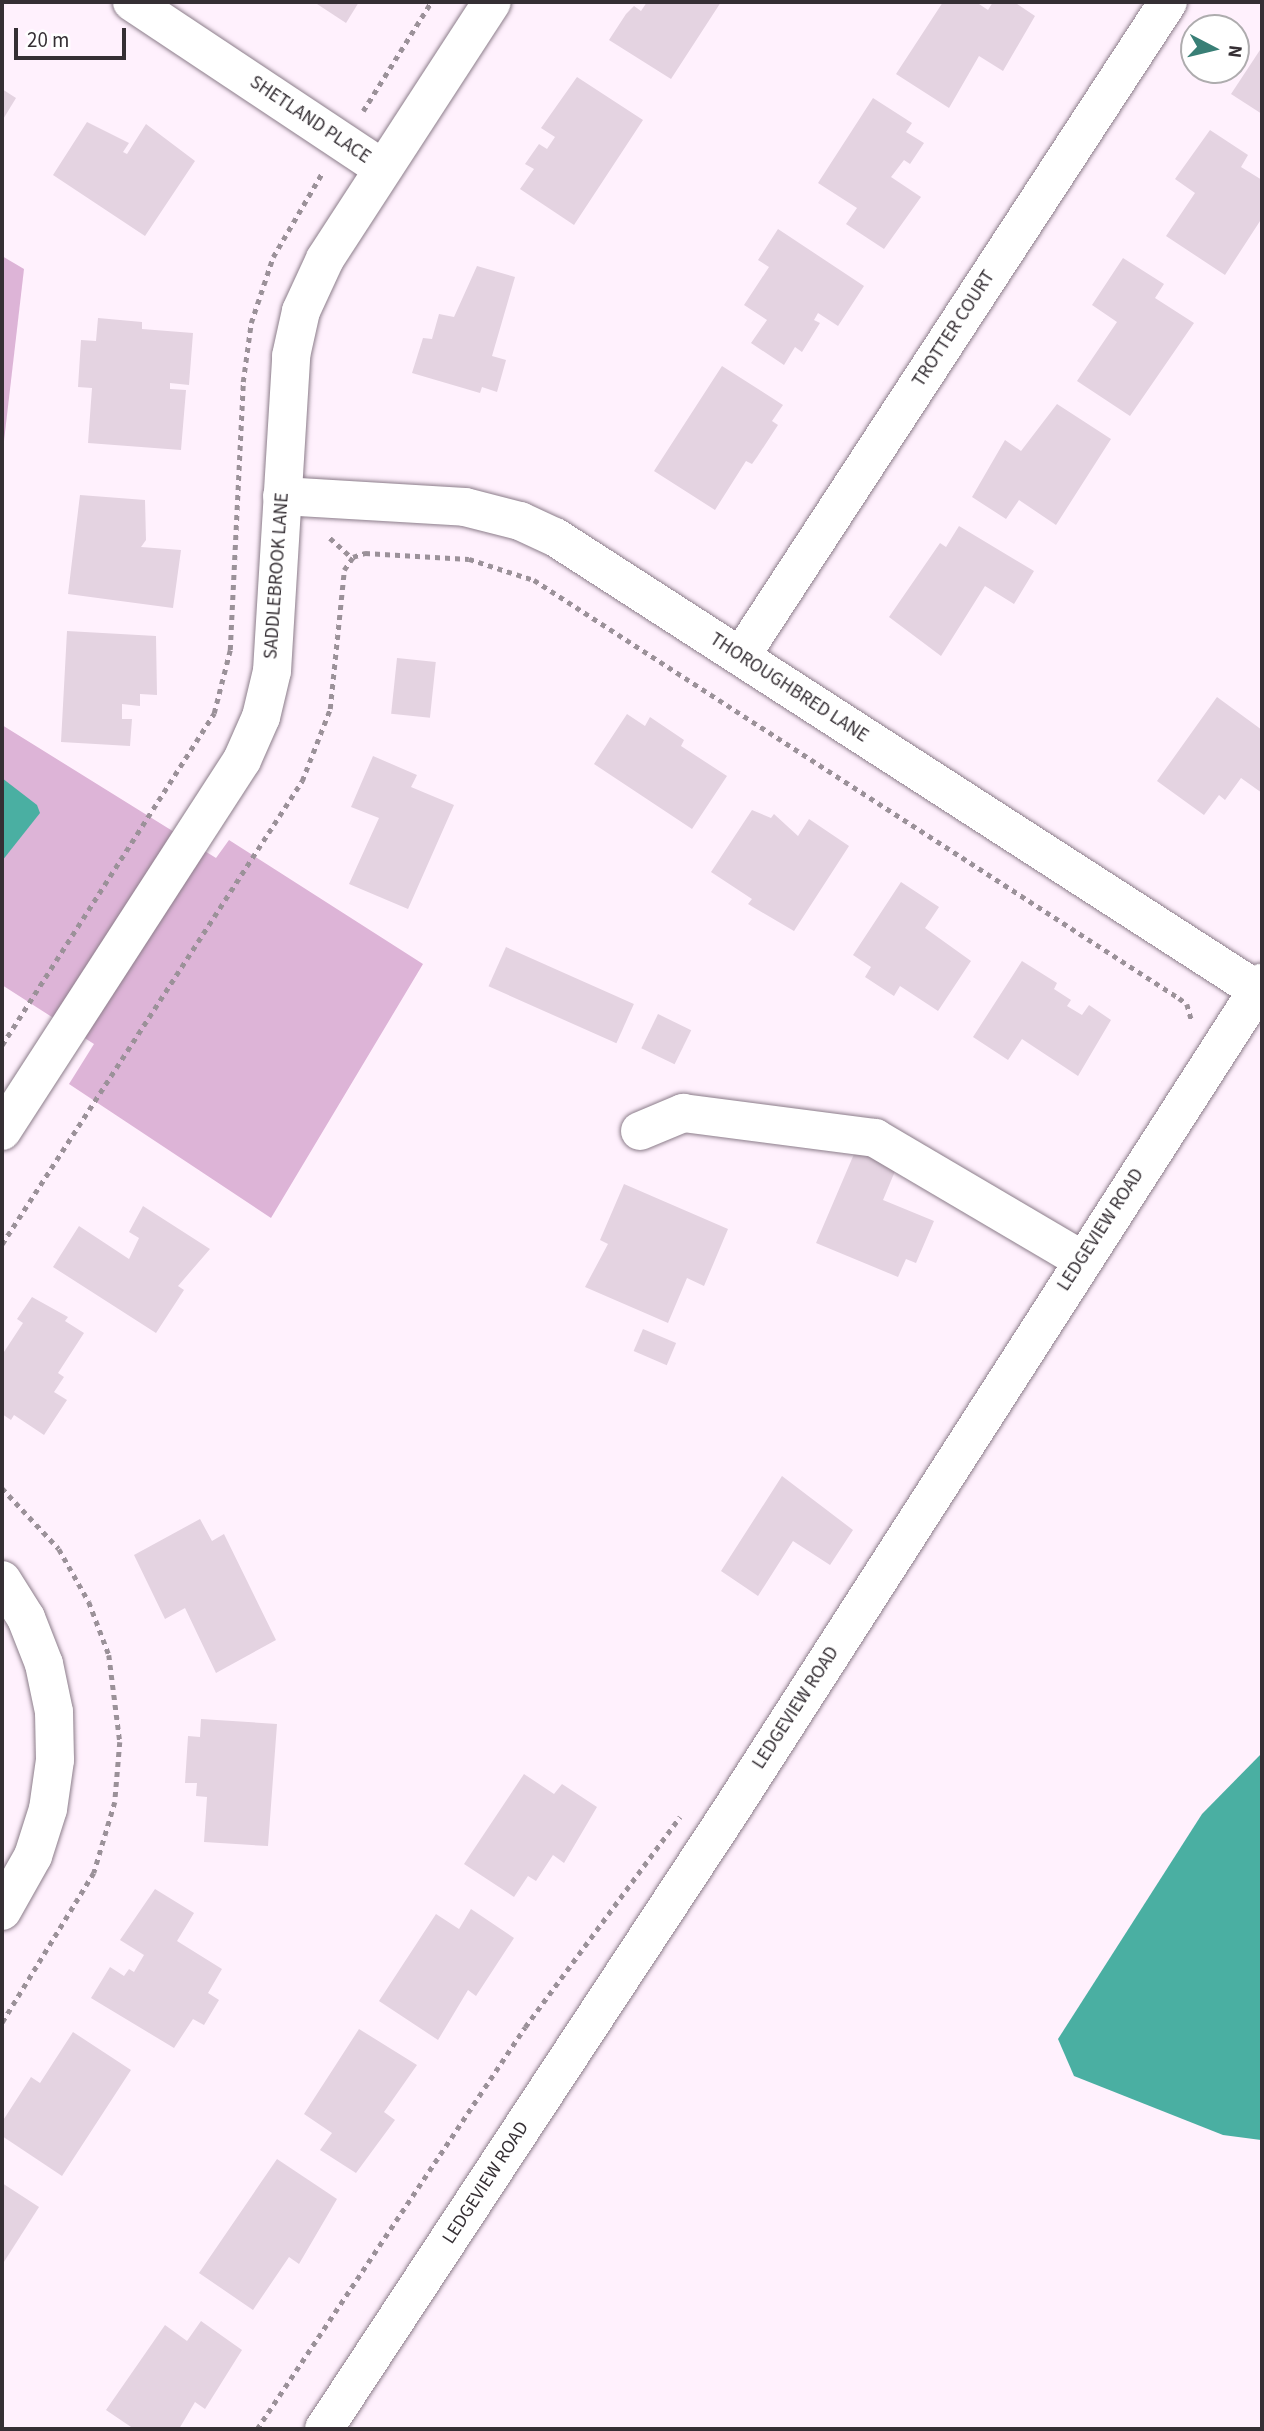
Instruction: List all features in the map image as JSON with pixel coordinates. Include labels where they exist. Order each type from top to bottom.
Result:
[{"type":"street","name":"SHETLAND PLACE","points":[[132,2],[383,169]]},
{"type":"street","name":"SADDLEBROOK LANE","points":[[2,1131],[243,760],[261,717],[272,671],[291,356],[301,311],[325,259],[492,2]]},
{"type":"street","name":"TROTTER COURT","points":[[741,656],[1168,2]]},
{"type":"street","name":"THOROUGHBRED LANE","points":[[282,496],[465,507],[520,521],[555,537],[1260,986]]},
{"type":"street","name":"LEDGEVIEW ROAD","points":[[324,2429],[728,1815],[1260,986]]},
{"type":"street","points":[[640,1131],[683,1113],[875,1138],[1082,1260]]},
{"type":"street","points":[[2,1580],[26,1618],[44,1664],[54,1712],[55,1760],[48,1809],[33,1856],[2,1911]]},
{"type":"path","points":[[2,1045],[215,713],[230,650],[243,382],[253,314],[283,238],[307,193],[345,143],[381,77],[431,2]]},
{"type":"path","points":[[2,1244],[302,781],[330,709],[344,570],[353,557],[365,553],[469,559],[534,580],[1179,998],[1192,1016],[1189,1031]]},
{"type":"path","points":[[257,2429],[517,2038],[669,1827],[683,1814]]},
{"type":"shaded area","points":[[2,256],[24,269],[2,458]]},
{"type":"shaded area","points":[[2,725],[216,858],[229,840],[423,964],[271,1218],[69,1084],[94,1044],[2,985]]},
{"type":"shaded area","points":[[2,778],[37,805],[40,813],[2,861]]},
{"type":"shaded area","points":[[1262,1753],[1261,2140],[1223,2135],[1074,2076],[1058,2039],[1202,1814]]},
{"type":"building","points":[[314,2],[359,2],[346,23]]},
{"type":"building","points":[[647,2],[721,2],[671,79],[609,40],[634,6],[641,11]]},
{"type":"building","points":[[943,2],[976,2],[988,10],[993,2],[1014,2],[1035,16],[1003,71],[979,56],[949,108],[896,74]]},
{"type":"building","points":[[1260,50],[1262,114],[1231,94],[1238,84],[1250,84],[1250,65]]},
{"type":"building","points":[[577,77],[643,120],[574,225],[520,189],[534,169],[525,164],[539,144],[547,149],[555,137],[541,128]]},
{"type":"building","points":[[2,89],[16,98],[2,121]]},
{"type":"building","points":[[873,98],[912,123],[906,132],[924,143],[910,164],[904,160],[891,177],[921,197],[884,249],[846,224],[857,208],[818,183]]},
{"type":"building","points":[[87,122],[129,143],[123,152],[127,154],[146,124],[195,161],[145,236],[53,175]]},
{"type":"building","points":[[1210,130],[1248,155],[1241,167],[1262,180],[1262,218],[1225,275],[1166,236],[1195,193],[1175,179]]},
{"type":"building","points":[[778,229],[864,286],[838,326],[818,313],[814,320],[820,323],[802,352],[795,347],[784,365],[751,343],[767,320],[744,305],[769,267],[758,260]]},
{"type":"building","points":[[1123,258],[1164,284],[1155,298],[1194,323],[1130,416],[1077,381],[1117,322],[1092,305]]},
{"type":"building","points":[[477,266],[515,277],[492,356],[506,360],[497,392],[482,387],[480,393],[412,373],[423,338],[432,339],[439,314],[454,317]]},
{"type":"building","points":[[98,318],[142,322],[142,329],[193,333],[189,385],[170,383],[170,389],[186,390],[181,450],[88,443],[92,388],[78,387],[81,340],[96,341]]},
{"type":"building","points":[[722,366],[783,405],[772,421],[778,425],[752,464],[746,461],[715,510],[654,471]]},
{"type":"building","points":[[1057,404],[1111,439],[1056,525],[1019,500],[1006,519],[972,497],[1005,440],[1021,451]]},
{"type":"building","points":[[80,495],[145,500],[146,540],[141,547],[181,550],[173,608],[68,594]]},
{"type":"building","points":[[959,526],[1034,571],[1014,604],[985,586],[941,656],[889,617],[940,543],[946,547]]},
{"type":"building","points":[[67,631],[156,636],[157,695],[140,694],[140,706],[122,704],[122,719],[132,719],[130,746],[61,742]]},
{"type":"building","points":[[397,658],[436,662],[430,718],[391,714]]},
{"type":"building","points":[[1217,697],[1262,730],[1262,793],[1241,778],[1225,800],[1219,795],[1204,815],[1157,781]]},
{"type":"building","points":[[627,714],[645,726],[650,717],[684,740],[681,746],[727,776],[692,829],[594,764]]},
{"type":"building","points":[[373,756],[417,775],[411,787],[454,805],[408,909],[349,884],[379,818],[351,807]]},
{"type":"building","points":[[752,810],[771,818],[774,814],[798,836],[809,819],[849,846],[794,931],[748,904],[752,899],[711,872]]},
{"type":"building","points":[[901,882],[939,907],[925,928],[971,961],[938,1011],[900,986],[894,996],[865,977],[871,967],[853,955]]},
{"type":"building","points":[[506,947],[634,1004],[616,1043],[489,986]]},
{"type":"building","points":[[1022,961],[1057,983],[1054,989],[1071,1000],[1067,1006],[1082,1015],[1089,1005],[1111,1020],[1078,1076],[1022,1039],[1008,1060],[973,1037]]},
{"type":"building","points":[[658,1014],[691,1030],[675,1064],[641,1048]]},
{"type":"building","points":[[857,1147],[898,1164],[883,1200],[934,1221],[916,1263],[906,1259],[898,1277],[816,1243]]},
{"type":"building","points":[[624,1184],[728,1229],[704,1286],[687,1278],[668,1323],[585,1287],[608,1244],[600,1240]]},
{"type":"building","points":[[143,1206],[210,1249],[178,1286],[184,1290],[156,1333],[53,1267],[79,1226],[129,1259],[139,1238],[129,1232]]},
{"type":"building","points":[[32,1297],[68,1317],[65,1321],[84,1333],[58,1373],[64,1377],[54,1392],[67,1400],[44,1435],[14,1415],[11,1420],[2,1414],[2,1355],[23,1323],[17,1319]]},
{"type":"building","points":[[643,1329],[676,1343],[667,1365],[634,1351]]},
{"type":"building","points":[[782,1476],[853,1530],[830,1565],[793,1541],[758,1596],[721,1571]]},
{"type":"building","points":[[200,1519],[212,1541],[224,1534],[276,1640],[216,1673],[185,1608],[165,1619],[134,1555]]},
{"type":"building","points":[[201,1719],[277,1724],[268,1846],[204,1842],[207,1797],[196,1796],[197,1783],[185,1783],[188,1736],[200,1737]]},
{"type":"building","points":[[524,1774],[554,1794],[562,1784],[597,1807],[564,1863],[553,1855],[536,1881],[528,1876],[514,1897],[464,1864]]},
{"type":"building","points":[[155,1889],[194,1913],[177,1941],[222,1969],[208,1993],[219,2000],[204,2025],[193,2019],[174,2048],[91,1998],[110,1967],[124,1976],[129,1969],[134,1972],[144,1955],[120,1940]]},
{"type":"building","points":[[471,1909],[514,1938],[476,1996],[468,1990],[438,2040],[379,2001],[436,1914],[459,1929]]},
{"type":"building","points":[[359,2029],[417,2065],[384,2112],[395,2120],[356,2173],[320,2150],[332,2133],[304,2114]]},
{"type":"building","points":[[73,2032],[131,2070],[62,2176],[2,2136],[2,2122],[31,2077],[40,2083]]},
{"type":"building","points":[[277,2159],[337,2199],[299,2264],[289,2257],[253,2310],[199,2273]]},
{"type":"building","points":[[2,2183],[39,2207],[2,2265]]},
{"type":"building","points":[[201,2321],[242,2350],[205,2409],[195,2402],[179,2429],[134,2429],[106,2410],[165,2325],[187,2341]]}]
